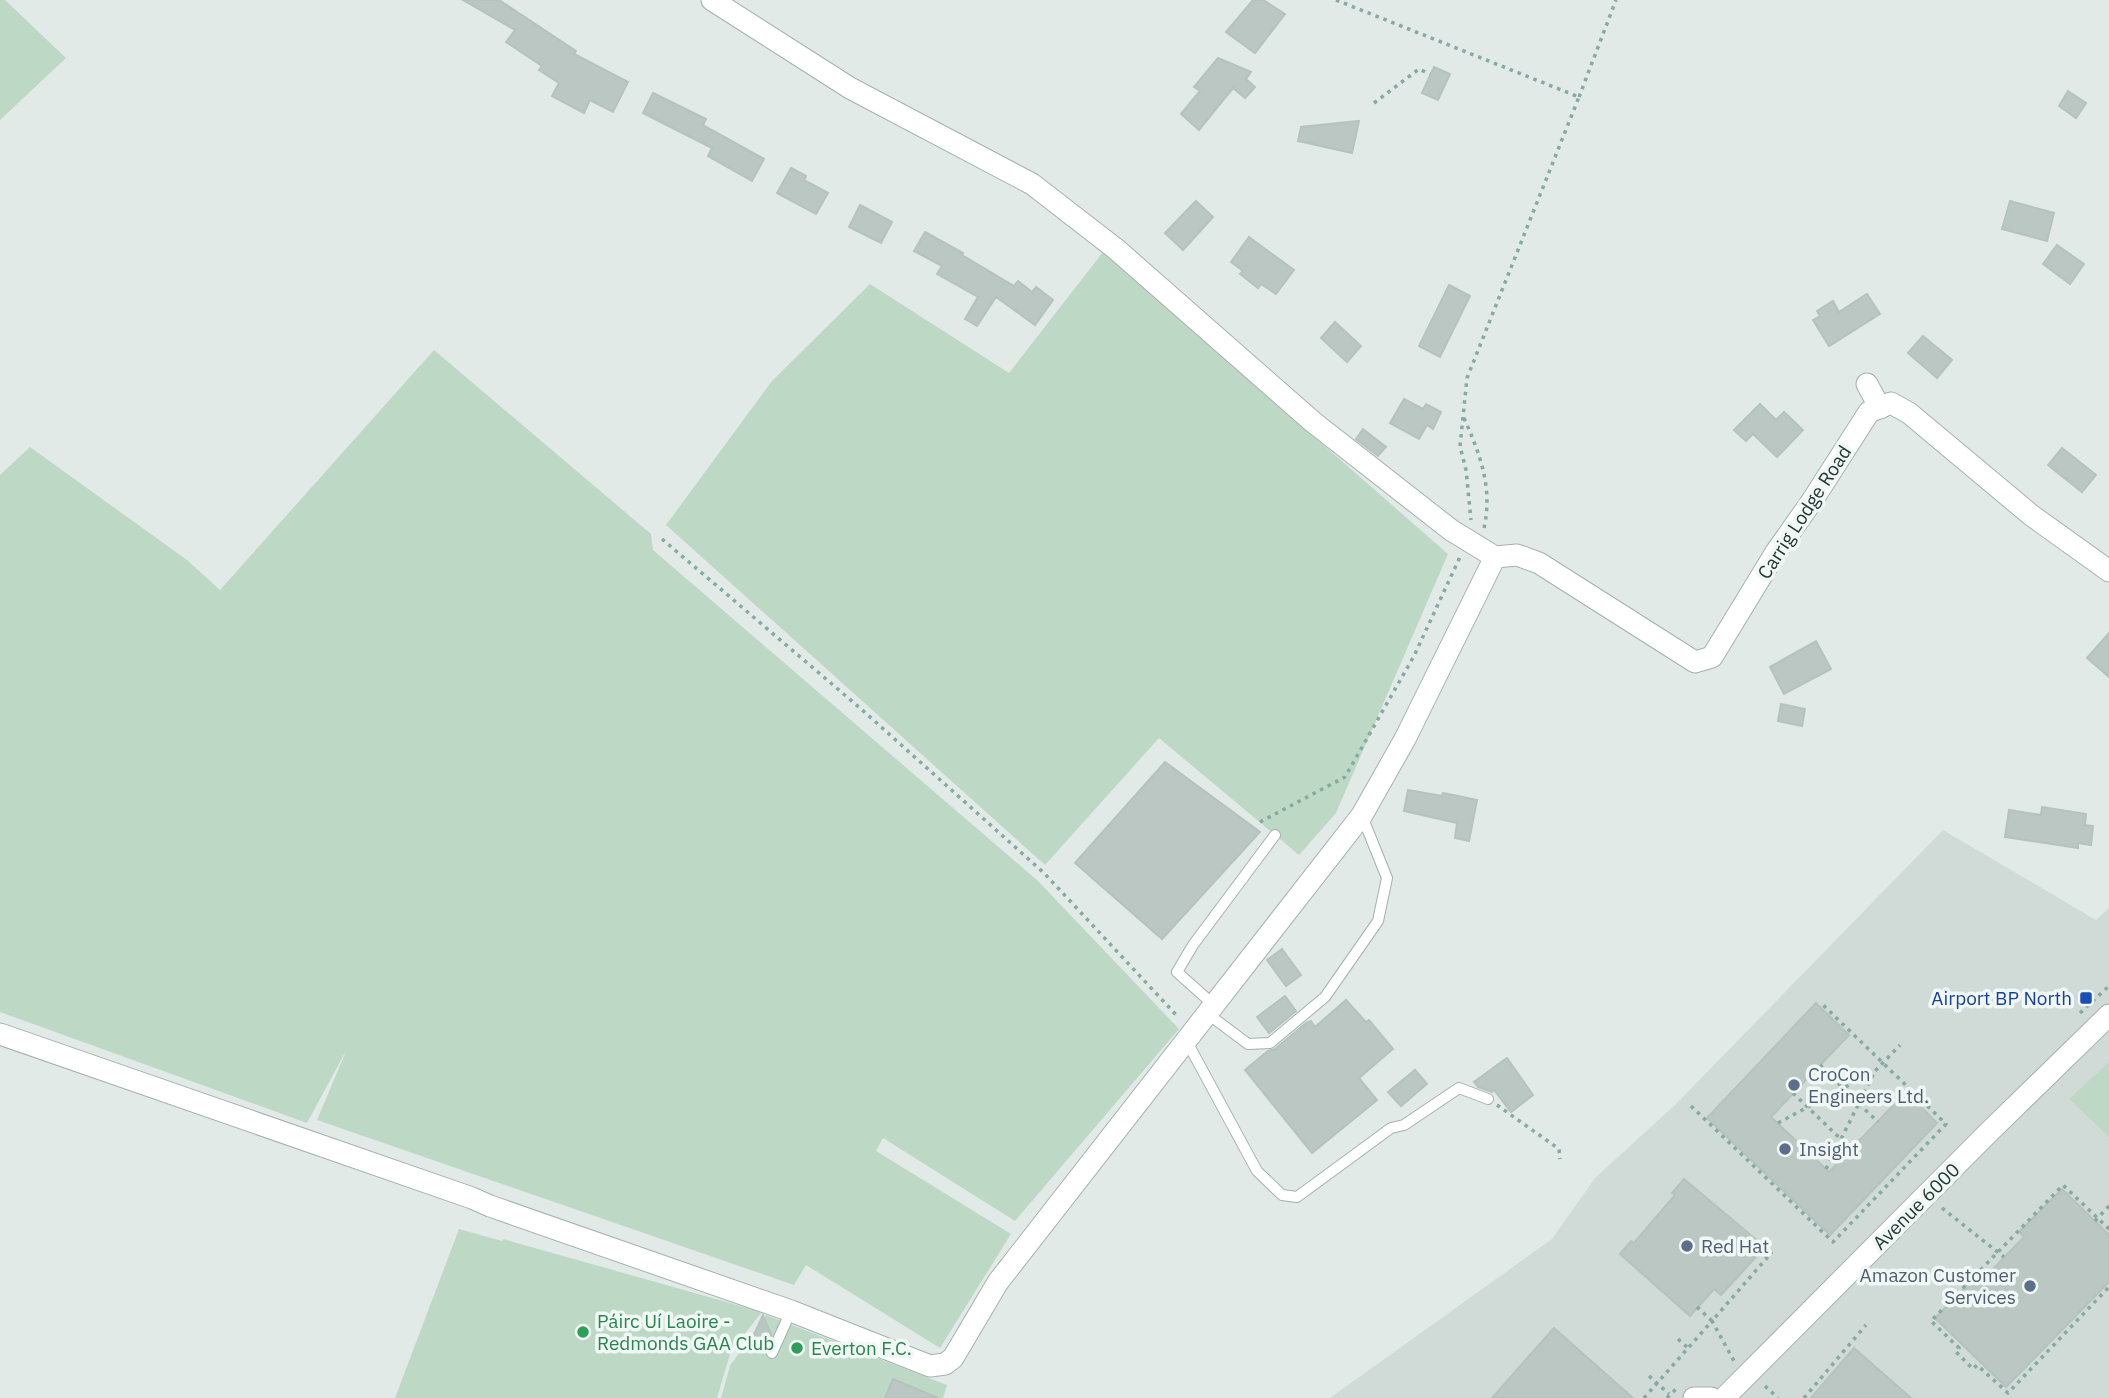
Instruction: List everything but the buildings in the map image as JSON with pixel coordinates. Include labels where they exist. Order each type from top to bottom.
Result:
[{"type":"street","points":[[0,1034],[313,1141],[791,1311],[930,1366],[946,1364],[953,1358],[998,1282],[1362,815],[1405,739],[1487,552],[1451,530],[1313,422],[1116,249],[1032,184],[850,88],[712,0]]},
{"type":"street","points":[[1867,384],[1880,408],[1891,403],[1909,413],[2031,515],[2109,571]]},
{"type":"street","name":"Carrig Lodge Road","points":[[1487,552],[1517,555],[1539,563],[1695,662],[1712,656],[1776,552],[1869,412],[1880,408]]},
{"type":"street","name":"Avenue 6000","points":[[1724,1398],[2109,1015]]},
{"type":"street","points":[[1694,1398],[1711,1398]]},
{"type":"lane","points":[[1275,835],[1193,945],[1177,972],[1248,1044],[1270,1043],[1325,997],[1378,921],[1387,878],[1362,815]]},
{"type":"lane","points":[[1189,1036],[1257,1171],[1282,1195],[1297,1197],[1391,1128],[1404,1125],[1459,1088],[1488,1099]]},
{"type":"lane","points":[[772,1353],[791,1311]]},
{"type":"path","points":[[1336,0],[1579,97]]},
{"type":"path","points":[[1471,525],[1460,446],[1466,378],[1616,0]]},
{"type":"path","points":[[1374,103],[1419,69],[1430,74]]},
{"type":"path","points":[[1463,417],[1487,480],[1487,552]]},
{"type":"path","points":[[662,539],[860,708],[1044,873],[1189,1036]]},
{"type":"path","points":[[1260,822],[1345,777],[1414,656],[1461,557]]},
{"type":"path","points":[[1690,1106],[1833,1242],[1946,1124],[1822,1004]]},
{"type":"path","points":[[1778,1124],[1875,1071],[1900,1045]]},
{"type":"path","points":[[1820,1065],[1843,1088]]},
{"type":"path","points":[[1826,1169],[1875,1071]]},
{"type":"path","points":[[1793,1093],[1851,1149]]},
{"type":"path","points":[[1488,1099],[1559,1149],[1560,1159]]},
{"type":"path","points":[[1858,1104],[1878,1122]]},
{"type":"path","points":[[2109,1229],[2096,1220],[2063,1185],[1931,1321],[1959,1348],[1956,1352],[1973,1369],[1977,1365],[2008,1393],[2109,1287]]},
{"type":"path","points":[[2096,1220],[2109,1206]]},
{"type":"path","points":[[1942,1208],[2004,1257]]},
{"type":"path","points":[[1644,1398],[1772,1252]]},
{"type":"path","points":[[1698,1307],[1712,1321],[1734,1361]]},
{"type":"path","points":[[1804,1398],[1866,1325]]},
{"type":"path","points":[[1678,1339],[1688,1349]]},
{"type":"path","points":[[1649,1376],[1669,1394]]},
{"type":"shaded area","points":[[1943,830],[2096,920],[2109,908],[2109,1398],[1330,1398],[1552,1239],[1595,1178],[1675,1105]]},
{"type":"green space","points":[[0,0],[5,0],[66,58],[0,120]]},
{"type":"green space","points":[[1103,252],[1448,554],[1336,813],[1299,855],[1159,738],[1045,865],[666,525],[772,381],[870,284],[1009,373]]},
{"type":"green space","points":[[434,350],[651,534],[653,550],[1038,881],[1179,1029],[1015,1221],[883,1138],[876,1151],[1011,1234],[940,1348],[806,1265],[794,1285],[317,1120],[347,1049],[307,1123],[0,1012],[0,475],[30,447],[187,560],[220,590]]},
{"type":"green space","points":[[2109,1062],[2109,1137],[2069,1099]]},
{"type":"green space","name":"Páirc Uí Laoire - Redmonds GAA Club","points":[[459,1229],[762,1312],[731,1351],[717,1398],[395,1398]]},
{"type":"green space","name":"Everton F.C.","points":[[766,1315],[947,1385],[943,1398],[721,1398],[730,1366]]},
{"type":"place","name":"Airport BP North","points":[[2086,998]]},
{"type":"place","name":"CroCon Engineers Ltd.","points":[[1794,1085]]},
{"type":"place","name":"Insight","points":[[1785,1149]]},
{"type":"place","name":"Red Hat","points":[[1687,1246]]},
{"type":"place","name":"Amazon Customer Services","points":[[2030,1286]]},
{"type":"place","name":"Páirc Uí Laoire - Redmonds GAA Club","points":[[583,1332]]},
{"type":"place","name":"Everton F.C.","points":[[797,1348]]}]
